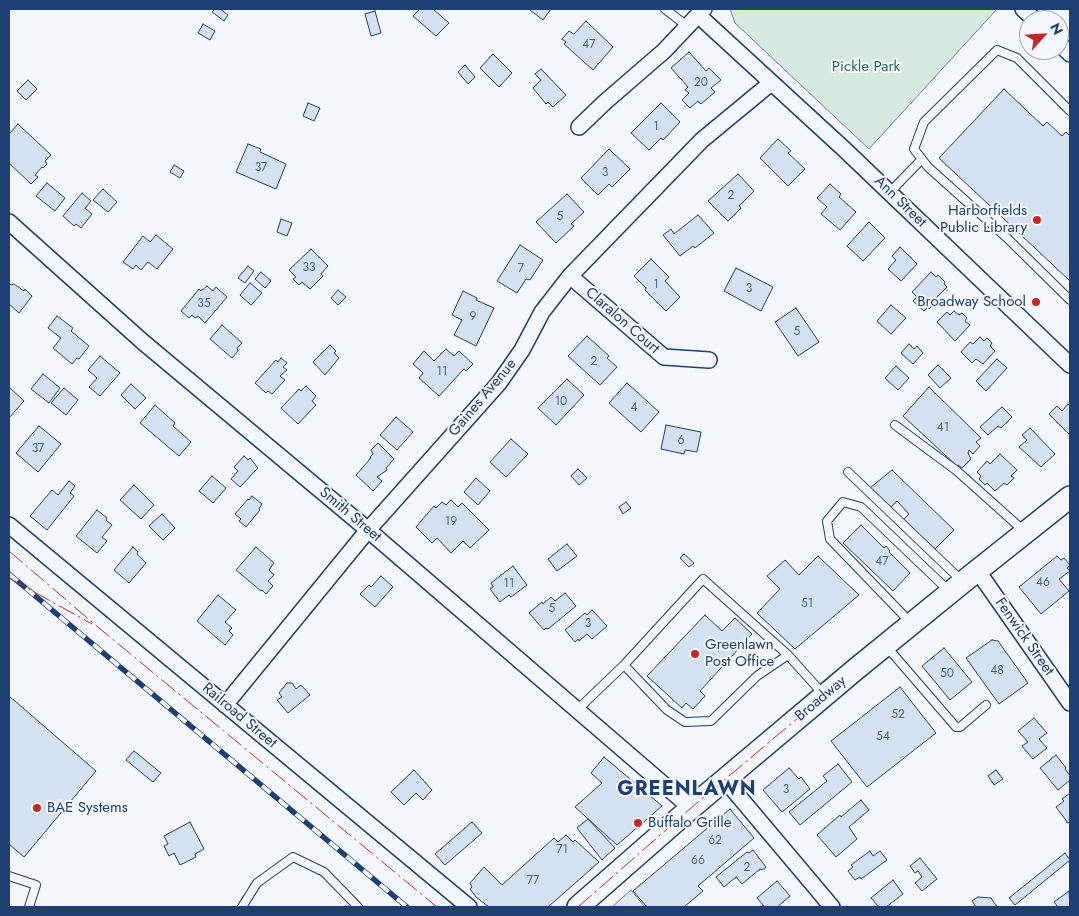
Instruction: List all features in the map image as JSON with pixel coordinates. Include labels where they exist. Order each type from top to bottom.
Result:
[{"type":"main road","name":"Broadway","points":[[578,907],[691,808],[824,696],[1070,497]]},
{"type":"street","name":"Ann Street","points":[[696,17],[844,149],[1070,365]]},
{"type":"street","points":[[579,127],[664,51],[696,17]]},
{"type":"street","name":"Gaines Avenue","points":[[225,705],[368,530],[499,384],[522,350],[542,312],[570,276],[702,140],[771,83]]},
{"type":"street","name":"Smith Street","points":[[9,222],[144,342],[368,530],[691,808]]},
{"type":"street","name":"Claralon Court","points":[[570,276],[664,357],[709,360]]},
{"type":"street","name":"Railroad Street","points":[[9,525],[469,907]]},
{"type":"street","name":"Fenwick Street","points":[[963,582],[1070,703]]},
{"type":"street","points":[[725,780],[832,907]]},
{"type":"lane","points":[[665,9],[696,17]]},
{"type":"lane","points":[[1070,111],[1017,58],[997,50],[924,122],[914,149],[928,167],[1006,237],[1070,300]]},
{"type":"lane","points":[[890,192],[922,159]]},
{"type":"lane","points":[[895,425],[957,471],[1026,532]]},
{"type":"lane","points":[[848,472],[963,582]]},
{"type":"lane","points":[[912,624],[830,539],[827,521],[843,502],[861,507],[963,582]]},
{"type":"lane","points":[[577,710],[624,665],[703,579],[788,655],[824,696]]},
{"type":"lane","points":[[886,645],[956,727],[960,727],[986,705]]},
{"type":"lane","points":[[624,665],[667,710],[685,722],[711,721],[757,676],[788,655]]},
{"type":"lane","points":[[242,907],[257,883],[293,857],[324,872],[358,907]]},
{"type":"lane","points":[[9,876],[36,885],[29,907]]},
{"type":"green space","name":"Pickle Park","points":[[730,9],[997,9],[869,149],[735,23]]},
{"type":"shaded area","points":[[631,890],[645,907],[612,907]]},
{"type":"building","points":[[215,9],[220,9],[228,15],[224,21],[212,12]]},
{"type":"building","points":[[420,9],[433,9],[449,23],[436,36],[413,16]]},
{"type":"building","points":[[531,9],[551,9],[543,20]]},
{"type":"building","points":[[375,11],[381,33],[371,36],[365,14]]},
{"type":"building","points":[[586,21],[613,47],[593,70],[564,44],[566,42],[562,39],[569,31],[574,34]]},
{"type":"building","points":[[203,24],[215,31],[210,40],[198,33]]},
{"type":"building","points":[[689,52],[706,71],[709,68],[721,80],[711,88],[715,92],[701,104],[698,101],[690,108],[682,100],[689,93],[685,90],[688,87],[671,68]]},
{"type":"building","points":[[493,54],[512,73],[499,87],[480,68]]},
{"type":"building","points":[[465,65],[475,77],[468,84],[458,72]]},
{"type":"building","points":[[541,69],[566,95],[553,107],[548,102],[546,104],[533,88],[541,80],[535,74]]},
{"type":"building","points":[[28,80],[37,89],[26,100],[17,91]]},
{"type":"building","name":"Harborfields Public Library","points":[[1004,89],[1043,126],[1047,122],[1062,136],[1066,132],[1070,136],[1070,281],[939,158]]},
{"type":"building","points":[[308,103],[320,108],[314,121],[303,116]]},
{"type":"building","points":[[661,103],[680,122],[663,140],[661,138],[649,150],[631,133]]},
{"type":"building","points":[[18,124],[51,155],[45,161],[47,164],[35,175],[38,177],[31,184],[9,163],[9,134]]},
{"type":"building","points":[[778,139],[791,151],[788,153],[805,169],[788,186],[760,158]]},
{"type":"building","points":[[248,144],[261,149],[260,152],[286,164],[276,189],[236,172]]},
{"type":"building","points":[[609,149],[630,169],[612,187],[609,184],[598,195],[581,178]]},
{"type":"building","points":[[174,165],[184,171],[180,178],[170,172]]},
{"type":"building","points":[[738,174],[754,191],[739,206],[741,208],[728,221],[708,201]]},
{"type":"building","points":[[47,183],[65,198],[55,211],[36,196]]},
{"type":"building","points":[[830,184],[841,194],[839,197],[856,212],[840,230],[821,214],[827,207],[817,198]]},
{"type":"building","points":[[103,189],[117,202],[108,212],[93,200]]},
{"type":"building","points":[[82,193],[91,201],[85,208],[92,214],[81,228],[76,224],[74,226],[63,216]]},
{"type":"building","points":[[567,194],[584,212],[571,224],[574,226],[556,243],[536,222]]},
{"type":"building","points":[[698,215],[714,233],[695,248],[693,246],[680,256],[663,235],[671,229],[674,234]]},
{"type":"building","points":[[281,219],[292,223],[287,236],[277,232]]},
{"type":"building","points":[[869,222],[885,238],[863,261],[847,246]]},
{"type":"building","points":[[156,235],[173,249],[157,269],[148,262],[141,270],[136,265],[133,269],[123,262],[143,236],[150,242]]},
{"type":"building","points":[[520,245],[543,260],[530,280],[526,279],[517,293],[497,281]]},
{"type":"building","points":[[900,247],[917,264],[901,281],[888,269],[896,260],[892,256]]},
{"type":"building","points":[[311,249],[328,266],[321,274],[323,276],[310,289],[302,282],[299,285],[293,279],[296,277],[289,270]]},
{"type":"building","points":[[651,259],[669,277],[665,281],[680,297],[666,311],[634,276]]},
{"type":"building","points":[[248,266],[254,271],[245,283],[238,278]]},
{"type":"building","points":[[736,268],[773,287],[761,311],[724,291]]},
{"type":"building","points":[[261,272],[271,281],[265,288],[255,279]]},
{"type":"building","points":[[931,272],[936,277],[938,275],[947,287],[934,300],[936,302],[924,311],[913,301],[917,297],[912,292]]},
{"type":"building","points":[[9,283],[24,291],[25,289],[32,296],[19,313],[9,304]]},
{"type":"building","points":[[250,283],[262,293],[251,305],[240,295]]},
{"type":"building","points":[[207,286],[213,291],[216,287],[227,297],[205,323],[198,316],[195,318],[192,315],[189,318],[181,311],[199,289],[201,291]]},
{"type":"building","points":[[338,290],[346,297],[338,305],[331,298]]},
{"type":"building","points":[[463,291],[477,298],[476,300],[494,308],[476,346],[454,335],[462,320],[452,315]]},
{"type":"building","points":[[891,305],[906,318],[891,334],[877,321]]},
{"type":"building","points":[[796,308],[819,342],[798,356],[775,322]]},
{"type":"building","points":[[954,311],[959,315],[962,313],[967,318],[965,321],[970,325],[955,341],[937,322],[947,312],[950,315]]},
{"type":"building","points":[[57,316],[73,328],[71,331],[89,346],[79,359],[77,358],[72,364],[53,348],[61,338],[48,328]]},
{"type":"building","points":[[222,325],[242,343],[232,358],[210,339]]},
{"type":"building","points":[[587,336],[609,356],[607,358],[617,367],[600,385],[568,356]]},
{"type":"building","points":[[980,337],[984,341],[987,338],[992,343],[990,346],[995,351],[983,364],[976,359],[972,363],[961,352],[970,342],[973,344]]},
{"type":"building","points":[[909,344],[914,349],[917,346],[923,353],[913,364],[901,353]]},
{"type":"building","points":[[330,345],[336,351],[334,353],[339,358],[325,375],[313,362]]},
{"type":"building","points":[[446,349],[454,356],[459,351],[473,364],[466,371],[464,369],[439,396],[419,378],[423,373],[413,364],[424,351],[434,361]]},
{"type":"building","points":[[100,356],[120,373],[100,396],[89,387],[97,378],[88,370]]},
{"type":"building","points":[[281,358],[287,363],[283,367],[287,370],[280,376],[285,380],[272,394],[268,391],[266,393],[255,383],[276,360],[278,362]]},
{"type":"building","points":[[997,359],[1007,368],[986,391],[976,381]]},
{"type":"building","points":[[938,365],[951,378],[940,388],[928,375]]},
{"type":"building","points":[[896,366],[909,378],[898,390],[885,378]]},
{"type":"building","points":[[43,374],[60,388],[49,403],[31,389]]},
{"type":"building","points":[[567,379],[584,395],[556,425],[538,408]]},
{"type":"building","points":[[627,383],[659,412],[641,432],[609,403]]},
{"type":"building","points":[[131,384],[146,398],[135,409],[121,395]]},
{"type":"building","points":[[306,386],[316,396],[312,401],[316,405],[298,424],[281,408],[299,389],[301,391]]},
{"type":"building","points":[[9,387],[24,401],[9,418]]},
{"type":"building","points":[[929,387],[981,438],[976,442],[980,446],[973,454],[969,450],[968,453],[971,459],[962,468],[957,466],[903,416]]},
{"type":"building","points":[[64,388],[78,400],[66,415],[51,403]]},
{"type":"building","points":[[1068,404],[1070,406],[1070,435],[1049,414],[1057,406],[1062,411]]},
{"type":"building","points":[[155,405],[175,423],[173,426],[191,442],[179,456],[140,423]]},
{"type":"building","points":[[1002,407],[1012,417],[1001,428],[998,426],[988,435],[980,427]]},
{"type":"building","points":[[396,417],[413,432],[397,450],[380,435]]},
{"type":"building","points":[[666,425],[701,432],[697,452],[685,450],[684,454],[661,449]]},
{"type":"building","points":[[39,426],[61,444],[38,472],[16,453]]},
{"type":"building","points":[[1030,428],[1055,454],[1041,467],[1019,447],[1027,440],[1022,435]]},
{"type":"building","points":[[511,439],[528,454],[506,477],[490,462]]},
{"type":"building","points":[[378,443],[394,459],[386,468],[387,470],[377,477],[382,481],[373,491],[356,475],[371,458],[373,454],[371,450]]},
{"type":"building","points":[[1000,454],[1017,470],[1011,476],[1014,478],[1007,485],[1004,483],[995,491],[987,483],[985,485],[979,479],[981,476],[977,472],[987,461],[990,464]]},
{"type":"building","points":[[244,456],[248,460],[250,458],[258,468],[240,487],[231,479],[238,471],[234,467]]},
{"type":"building","points":[[578,469],[587,478],[579,485],[571,476]]},
{"type":"building","points":[[892,470],[954,530],[935,549],[903,520],[909,514],[897,501],[890,508],[870,488]]},
{"type":"building","points":[[212,476],[226,488],[213,503],[199,491]]},
{"type":"building","points":[[476,478],[490,491],[478,505],[464,492]]},
{"type":"building","points":[[69,481],[75,486],[70,493],[74,496],[47,530],[30,516],[52,490],[58,495]]},
{"type":"building","points":[[134,485],[154,505],[141,519],[120,500]]},
{"type":"building","points":[[252,496],[262,504],[260,510],[246,527],[235,514]]},
{"type":"building","points":[[451,500],[458,507],[462,503],[489,530],[470,548],[463,541],[451,553],[437,538],[432,543],[416,527],[434,506],[436,508],[442,502],[446,505]]},
{"type":"building","points":[[626,502],[631,508],[623,514],[619,507]]},
{"type":"building","points":[[97,510],[112,525],[102,537],[107,541],[97,553],[76,536]]},
{"type":"building","points":[[162,514],[175,528],[163,540],[149,526]]},
{"type":"building","points":[[861,525],[884,548],[886,546],[889,552],[910,573],[893,591],[843,543]]},
{"type":"building","points":[[567,544],[577,556],[557,571],[548,559]]},
{"type":"building","points":[[133,547],[146,563],[129,583],[114,570]]},
{"type":"building","points":[[256,547],[274,563],[269,570],[274,575],[268,581],[273,586],[266,594],[236,570]]},
{"type":"building","points":[[684,554],[694,563],[689,567],[680,558]]},
{"type":"building","points":[[818,556],[859,595],[795,649],[757,613],[780,589],[767,576],[785,560],[799,575]]},
{"type":"building","points":[[1057,556],[1061,560],[1064,558],[1070,565],[1067,568],[1070,571],[1059,579],[1069,591],[1041,614],[1019,587]]},
{"type":"building","points":[[513,566],[527,585],[511,597],[509,595],[500,602],[490,589],[493,587],[491,583]]},
{"type":"building","points":[[381,576],[393,587],[375,607],[360,594],[369,585],[371,587]]},
{"type":"building","points":[[565,593],[576,606],[548,629],[544,630],[529,613],[551,597],[555,601]]},
{"type":"building","points":[[218,595],[236,610],[225,622],[232,628],[229,631],[233,635],[225,645],[197,621]]},
{"type":"building","points":[[592,610],[607,626],[592,639],[587,634],[575,642],[565,630],[585,613],[587,615]]},
{"type":"building","points":[[705,615],[722,631],[735,618],[752,634],[700,691],[705,696],[693,709],[686,703],[682,708],[647,676]]},
{"type":"building","points":[[992,640],[998,641],[1028,683],[999,704],[966,658]]},
{"type":"building","points":[[944,648],[972,682],[950,700],[922,666]]},
{"type":"building","points":[[287,683],[292,683],[296,689],[301,685],[310,695],[288,713],[277,700],[282,697],[279,693]]},
{"type":"building","points":[[900,687],[936,733],[867,787],[831,741]]},
{"type":"building","name":"BAE Systems","points":[[9,696],[96,771],[24,857],[9,844]]},
{"type":"building","points":[[1034,718],[1047,733],[1039,739],[1047,748],[1033,759],[1022,746],[1028,742],[1018,731]]},
{"type":"building","points":[[134,751],[161,773],[153,782],[126,760]]},
{"type":"building","points":[[1056,755],[1070,776],[1070,780],[1058,790],[1040,768]]},
{"type":"building","points":[[604,757],[662,806],[617,845],[575,807],[602,783],[591,773]]},
{"type":"building","points":[[838,764],[852,782],[800,825],[789,812],[827,781],[823,776]]},
{"type":"building","points":[[789,768],[799,779],[801,777],[810,789],[782,812],[763,790]]},
{"type":"building","points":[[414,770],[432,790],[423,800],[416,793],[404,805],[391,792]]},
{"type":"building","points":[[996,770],[1003,779],[994,785],[988,776]]},
{"type":"building","points":[[1070,793],[1070,822],[1068,823],[1056,807]]},
{"type":"building","points":[[861,800],[869,810],[849,827],[857,839],[836,857],[817,835]]},
{"type":"building","points":[[730,809],[754,838],[698,886],[703,891],[684,907],[647,907],[633,891]]},
{"type":"building","points":[[588,819],[615,848],[602,860],[577,828]]},
{"type":"building","points":[[190,822],[204,849],[195,854],[196,857],[180,865],[174,853],[169,856],[164,846],[168,844],[164,836]]},
{"type":"building","points":[[472,822],[482,833],[445,865],[435,854]]},
{"type":"building","points":[[566,835],[573,842],[575,840],[599,862],[548,907],[489,907],[476,897],[470,889],[472,887],[470,883],[484,867],[502,885],[554,838],[558,842]]},
{"type":"building","points":[[753,850],[766,867],[762,870],[760,869],[742,884],[736,877],[724,887],[716,877],[747,852],[749,853]]},
{"type":"building","points":[[870,851],[873,856],[880,851],[887,860],[861,879],[860,877],[855,880],[848,871],[853,867],[851,865]]},
{"type":"building","points":[[1065,853],[1070,860],[1015,905],[1009,898]]},
{"type":"building","points":[[920,858],[937,879],[922,891],[915,883],[922,877],[918,871],[915,873],[910,866]]},
{"type":"building","points":[[893,880],[903,894],[886,907],[879,907],[871,898]]},
{"type":"building","points":[[777,881],[790,896],[777,907],[762,907],[764,906],[757,898]]},
{"type":"building","points":[[1069,891],[1070,907],[1058,907],[1054,902]]},
{"type":"building","points":[[978,897],[991,898],[997,907],[976,907],[972,901]]},
{"type":"railway","points":[[9,574],[407,907]]},
{"type":"power","points":[[9,551],[99,628],[437,907]]},
{"type":"power","points":[[9,578],[92,624]]},
{"type":"power","points":[[578,907],[691,808],[824,696]]},
{"type":"place","name":"Harborfields Public Library","points":[[1037,220]]},
{"type":"place","name":"Broadway School","points":[[1036,302]]},
{"type":"place","name":"Greenlawn Post Office","points":[[695,654]]},
{"type":"place","name":"BAE Systems","points":[[37,808]]},
{"type":"place","name":"Buffalo Grille","points":[[638,823]]},
{"type":"district","name":"GREENLAWN","points":[[687,790]]}]
